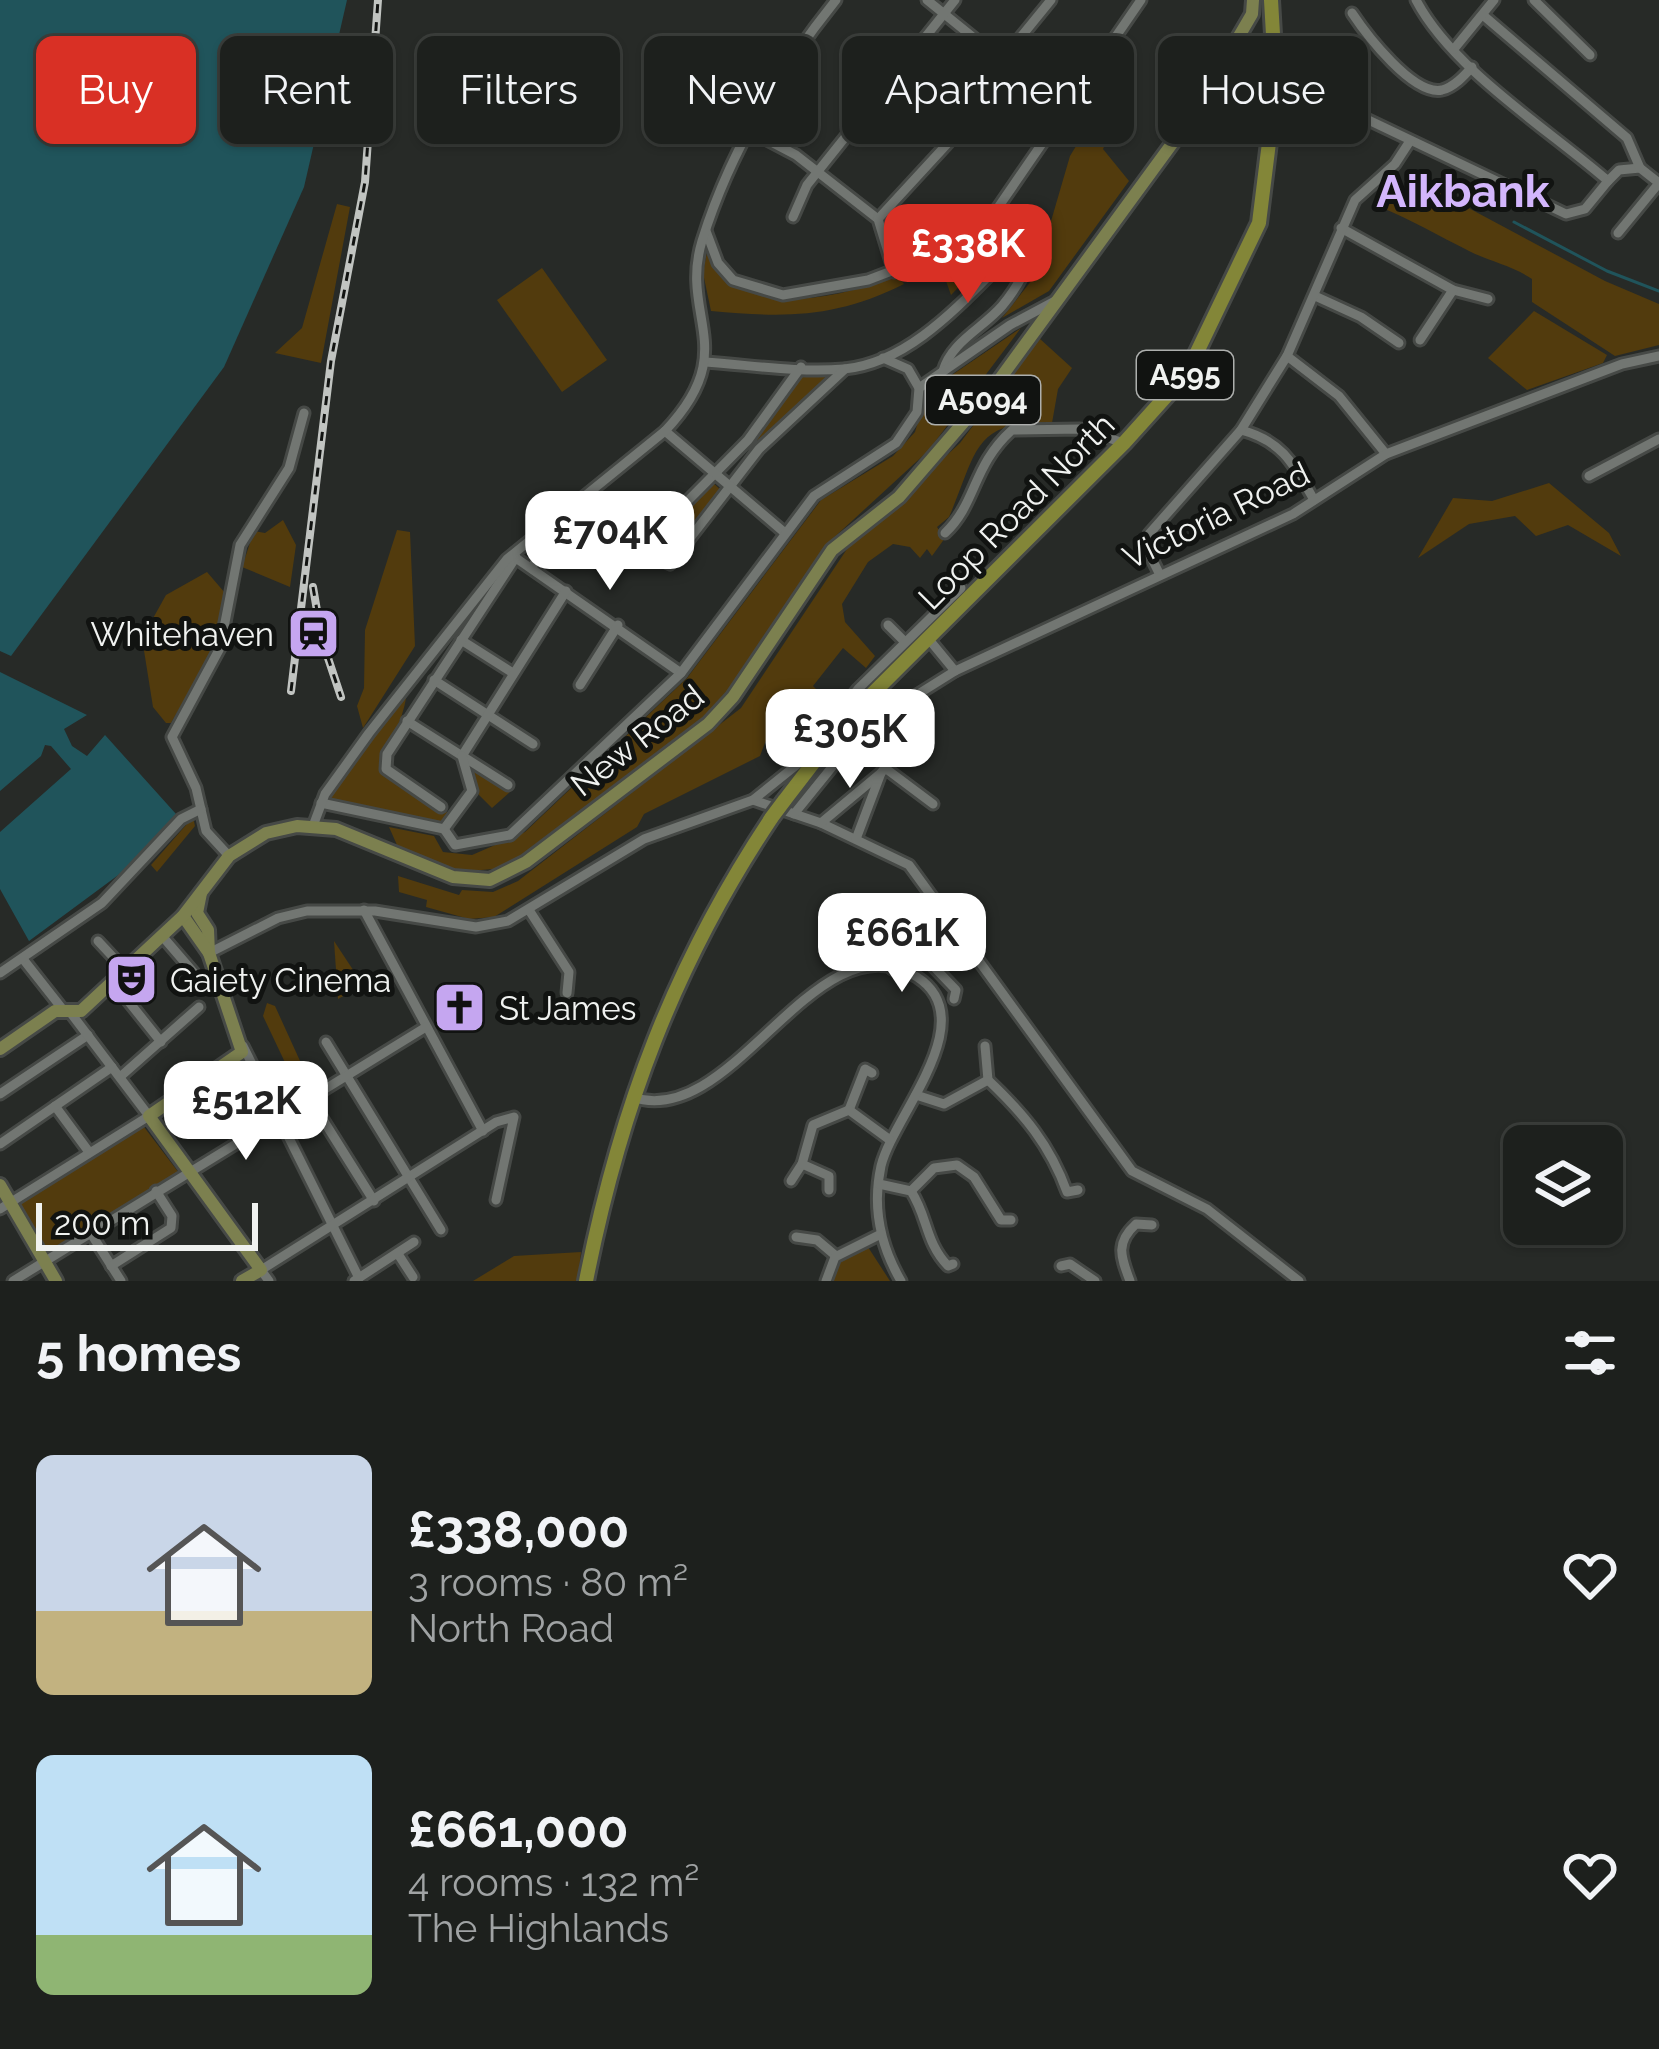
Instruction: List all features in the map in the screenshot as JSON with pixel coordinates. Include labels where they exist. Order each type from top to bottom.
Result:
[{"type":"highway","name":"Loop Road North","points":[[907,648],[927,638],[1124,443],[1187,373],[1259,223],[1269,144]]},
{"type":"highway","name":"A595","points":[[586,1281],[608,1168],[702,926],[816,750],[907,648]]},
{"type":"main road","name":"New Road","points":[[313,826],[346,832],[470,880],[502,876],[722,711],[832,550],[899,497],[941,451],[1055,301],[1192,115],[1252,7],[1272,7]]},
{"type":"main road","name":"A5094","points":[[243,1046],[208,953],[208,930],[190,914],[229,856],[266,833],[313,826]]},
{"type":"main road","points":[[0,1049],[63,1012],[81,1010],[190,914]]},
{"type":"main road","points":[[242,1281],[265,1275],[149,1116],[234,1060],[243,1046]]},
{"type":"main road","points":[[0,1185],[5,1205],[56,1281]]},
{"type":"street","points":[[809,36],[836,0]]},
{"type":"street","points":[[928,0],[972,36]]},
{"type":"street","points":[[793,218],[818,172],[955,0]]},
{"type":"street","points":[[1022,36],[1051,0]]},
{"type":"street","points":[[1117,36],[1141,0]]},
{"type":"street","points":[[1415,0],[1472,68],[1607,181]]},
{"type":"street","points":[[1454,49],[1494,0]]},
{"type":"street","points":[[1534,0],[1590,55]]},
{"type":"street","points":[[1352,13],[1374,47],[1426,88],[1439,91],[1454,85],[1472,68]]},
{"type":"street","points":[[1484,16],[1627,138],[1640,168],[1659,183],[1618,232]]},
{"type":"street","points":[[1368,120],[1566,214],[1585,209],[1619,170],[1640,168]]},
{"type":"street","points":[[1160,575],[1147,549],[1149,534],[1206,476],[1241,430],[1287,356],[1355,200],[1394,164],[1409,141]]},
{"type":"street","points":[[313,826],[321,803],[435,644],[534,535],[664,431],[691,397],[705,362],[698,271],[706,231],[744,144]]},
{"type":"street","points":[[772,144],[818,172],[878,219],[894,272]]},
{"type":"street","points":[[878,219],[947,144]]},
{"type":"street","points":[[706,231],[722,270],[740,284],[768,292],[815,293],[894,272],[944,251],[997,209],[1044,144]]},
{"type":"street","points":[[705,362],[845,369],[883,358],[913,343],[1044,224]]},
{"type":"street","points":[[1340,228],[1453,290],[1488,299]]},
{"type":"street","points":[[943,371],[947,356],[1002,306],[1025,273],[1036,244],[1030,234]]},
{"type":"street","points":[[944,251],[1009,253]]},
{"type":"street","points":[[1420,340],[1453,290]]},
{"type":"street","points":[[1315,296],[1400,343]]},
{"type":"street","points":[[919,388],[1055,301]]},
{"type":"street","points":[[1287,356],[1339,396],[1386,454]]},
{"type":"street","name":"Victoria Road","points":[[816,750],[864,728],[955,671],[1315,500],[1386,454],[1622,364],[1659,356]]},
{"type":"street","points":[[321,803],[443,829],[455,845],[509,836],[681,673],[814,496],[896,443],[916,412],[919,388],[908,369],[883,358]]},
{"type":"street","points":[[801,367],[713,478],[645,544],[646,553],[670,564],[726,488],[845,369]]},
{"type":"street","points":[[229,856],[211,839],[172,737],[220,648],[240,545],[289,468],[304,413]]},
{"type":"street","points":[[944,533],[958,520],[986,453],[1012,430],[1080,429],[1124,443]]},
{"type":"street","points":[[1241,430],[1268,437],[1285,451],[1315,500]]},
{"type":"street","points":[[664,431],[713,478],[785,533]]},
{"type":"street","points":[[1589,476],[1659,439]]},
{"type":"street","points":[[532,568],[538,553],[534,535]]},
{"type":"street","points":[[513,556],[619,625],[681,673]]},
{"type":"street","points":[[441,807],[386,770],[387,754],[513,556]]},
{"type":"street","points":[[208,953],[289,915],[364,910],[488,927],[529,910],[612,855],[673,826],[753,800],[816,750],[858,688],[907,648],[961,588]]},
{"type":"street","points":[[443,829],[472,791],[462,756],[566,591]]},
{"type":"street","points":[[580,685],[619,625]]},
{"type":"street","points":[[888,625],[907,648]]},
{"type":"street","points":[[927,638],[955,671]]},
{"type":"street","points":[[461,640],[513,673]]},
{"type":"street","points":[[434,680],[533,744]]},
{"type":"street","points":[[820,823],[883,770],[923,717]]},
{"type":"street","points":[[407,721],[508,784]]},
{"type":"street","points":[[794,814],[864,728]]},
{"type":"street","points":[[883,770],[933,804]]},
{"type":"street","points":[[856,839],[883,770]]},
{"type":"street","points":[[753,800],[889,852],[914,871],[1132,1172],[1207,1209],[1299,1281]]},
{"type":"street","points":[[0,973],[102,903],[181,819],[201,809]]},
{"type":"street","points":[[364,910],[483,1131]]},
{"type":"street","points":[[529,910],[569,972],[567,993]]},
{"type":"street","points":[[913,945],[916,917]]},
{"type":"street","points":[[163,937],[194,973]]},
{"type":"street","points":[[98,941],[126,971]]},
{"type":"street","points":[[892,969],[890,943],[913,945],[958,993]]},
{"type":"street","points":[[5,1205],[149,1116],[23,959]]},
{"type":"street","points":[[632,1097],[674,1099],[712,1081],[811,992],[852,973],[892,969],[925,984],[940,1008],[936,1051],[890,1140],[879,1184],[881,1234],[901,1281]]},
{"type":"street","points":[[113,982],[161,1042]]},
{"type":"street","points":[[0,1144],[161,1042],[199,1007]]},
{"type":"street","points":[[13,1281],[426,1027]]},
{"type":"street","points":[[0,1094],[88,1035]]},
{"type":"street","points":[[326,1042],[440,1223]]},
{"type":"street","points":[[243,1046],[356,1279],[414,1242]]},
{"type":"street","points":[[983,1052],[988,1080],[1014,1112],[1040,1132],[1069,1193]]},
{"type":"street","points":[[791,1181],[802,1164],[813,1125],[849,1110],[867,1068]]},
{"type":"street","points":[[916,1095],[944,1104],[988,1080]]},
{"type":"street","points":[[310,1099],[374,1201]]},
{"type":"street","points":[[55,1106],[89,1151]]},
{"type":"street","points":[[849,1110],[890,1140]]},
{"type":"street","points":[[265,1275],[333,1225],[510,1116],[517,1120],[496,1200]]},
{"type":"street","points":[[802,1164],[832,1173],[830,1190]]},
{"type":"street","points":[[911,1191],[934,1168],[957,1165],[974,1177],[1002,1223]]},
{"type":"street","points":[[879,1184],[911,1191],[924,1210],[933,1250],[951,1265],[943,1279]]},
{"type":"street","points":[[111,1266],[171,1228],[172,1216],[156,1191]]},
{"type":"street","points":[[1130,1281],[1120,1255],[1124,1235],[1143,1222]]},
{"type":"street","points":[[90,1232],[121,1281]]},
{"type":"street","points":[[826,1281],[836,1256],[881,1234]]},
{"type":"street","points":[[803,1241],[836,1256]]},
{"type":"street","points":[[398,1254],[412,1277]]},
{"type":"street","points":[[1067,1262],[1095,1281]]},
{"type":"shaded area","points":[[1077,144],[1105,144],[1103,149],[1129,181],[1049,291],[1002,318],[1035,276]]},
{"type":"shaded area","points":[[1387,184],[1414,201],[1433,189],[1605,281],[1659,304],[1659,345],[1615,356],[1532,302],[1532,279],[1380,207]]},
{"type":"shaded area","points":[[337,204],[350,207],[321,363],[275,353],[302,328]]},
{"type":"shaded area","points":[[707,252],[723,274],[743,289],[767,297],[820,297],[897,276],[904,284],[856,304],[810,313],[711,311],[703,273]]},
{"type":"shaded area","points":[[947,258],[983,262],[951,295],[940,264]]},
{"type":"shaded area","points":[[542,268],[607,360],[562,392],[497,300]]},
{"type":"shaded area","points":[[1534,311],[1607,355],[1603,363],[1527,390],[1488,358]]},
{"type":"shaded area","points":[[1021,328],[928,451],[828,543],[727,693],[702,718],[504,868],[459,872],[397,845],[389,827],[434,836],[443,852],[472,855],[525,832],[687,678],[821,500],[893,456],[915,432],[927,392]]},
{"type":"shaded area","points":[[1039,338],[1072,368],[1058,389],[1052,423],[1006,427],[981,444],[949,517],[937,527],[945,538],[932,556],[927,549],[920,558],[910,547],[893,544],[868,562],[842,604],[845,622],[875,656],[866,668],[843,648],[782,733],[769,732],[760,756],[644,814],[637,827],[494,917],[469,919],[426,907],[427,900],[399,892],[398,876],[459,895],[462,890],[493,892],[518,881],[741,708],[849,546],[960,443]]},
{"type":"shaded area","points":[[802,370],[837,372],[762,444],[754,437]]},
{"type":"shaded area","points":[[713,483],[721,490],[672,557],[662,559],[650,550],[651,542]]},
{"type":"shaded area","points":[[1549,483],[1609,533],[1621,556],[1568,525],[1536,536],[1515,516],[1469,524],[1418,558],[1453,498],[1492,501]]},
{"type":"shaded area","points":[[283,520],[296,545],[290,587],[242,567],[254,531],[265,533]]},
{"type":"shaded area","points":[[397,530],[410,532],[415,646],[363,728],[357,706],[364,688],[365,630]]},
{"type":"shaded area","points":[[207,572],[225,593],[214,649],[171,723],[166,723],[153,707],[142,638],[166,595]]},
{"type":"shaded area","points":[[407,691],[382,773],[450,814],[442,825],[329,800]]},
{"type":"shaded area","points":[[468,764],[511,791],[492,808],[477,793]]},
{"type":"shaded area","points":[[193,817],[195,826],[157,872],[151,865]]},
{"type":"shaded area","points":[[334,941],[363,985],[338,999]]},
{"type":"shaded area","points":[[267,1003],[275,1006],[311,1085],[307,1090],[299,1092],[263,1016]]},
{"type":"shaded area","points":[[141,1123],[179,1173],[49,1254],[17,1200]]},
{"type":"shaded area","points":[[866,1244],[890,1281],[830,1281],[841,1261]]},
{"type":"shaded area","points":[[581,1252],[578,1281],[473,1281],[514,1256]]},
{"type":"water","points":[[0,0],[347,0],[339,36],[220,36],[220,144],[314,144],[304,187],[224,367],[11,656],[0,651]]},
{"type":"water","points":[[0,672],[87,715],[64,729],[72,746],[87,756],[105,735],[176,814],[140,859],[29,941],[0,889],[0,832],[71,769],[45,745],[41,756],[0,791]]},
{"type":"waterway","points":[[1514,222],[1607,271],[1659,291]]},
{"type":"railway","points":[[291,691],[331,361],[365,182],[378,0]]},
{"type":"railway","points":[[313,587],[322,640],[341,697]]},
{"type":"place","name":"Whitehaven","points":[[313,634]]},
{"type":"place","name":"Gaiety Cinema","points":[[131,980]]},
{"type":"place","name":"St James","points":[[460,1008]]},
{"type":"district","name":"Aikbank","points":[[1463,191]]}]
